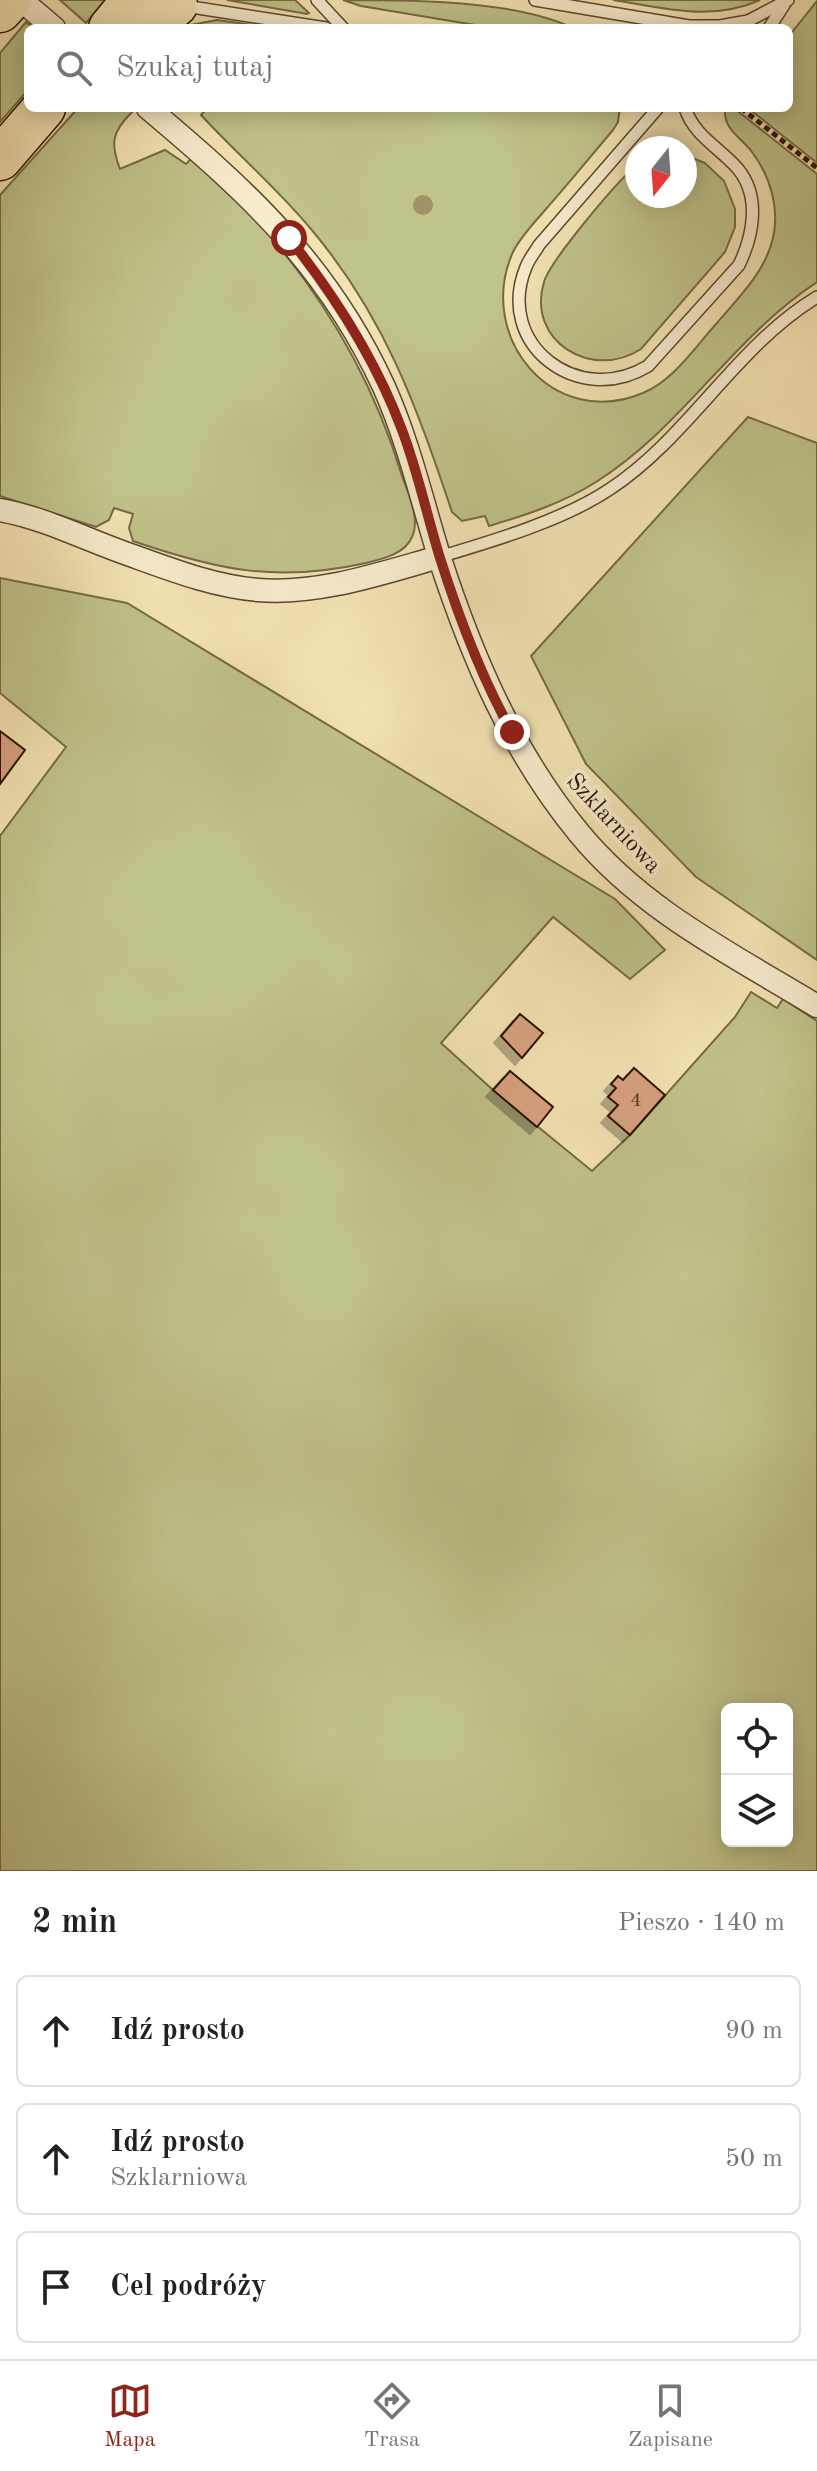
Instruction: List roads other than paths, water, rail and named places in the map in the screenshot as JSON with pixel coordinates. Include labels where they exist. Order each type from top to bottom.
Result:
[{"type":"highway","points":[[0,11],[10,0]]},
{"type":"highway","points":[[113,24],[133,0]]},
{"type":"highway","points":[[0,159],[42,114]]},
{"type":"street","points":[[21,0],[49,24]]},
{"type":"street","name":"Szklarniowa","points":[[153,112],[255,202],[320,277],[357,337],[383,385],[402,430],[439,557],[467,636],[496,704],[543,786],[580,834],[621,878],[658,907],[817,1006]]},
{"type":"street","points":[[0,510],[176,571],[216,583],[260,590],[309,588],[362,578],[439,557]]},
{"type":"lane","points":[[317,0],[339,24]]},
{"type":"lane","points":[[535,0],[677,24]]},
{"type":"lane","points":[[731,24],[748,21],[787,0]]},
{"type":"lane","points":[[772,24],[787,0]]},
{"type":"lane","points":[[169,11],[289,24]]},
{"type":"lane","points":[[655,112],[539,245],[527,265],[520,299],[521,319],[529,340],[541,354],[570,375],[598,381],[617,380],[632,376],[648,366],[739,265],[747,249],[753,221],[748,185],[738,169],[702,136],[687,112]]},
{"type":"lane","points":[[439,557],[486,543],[582,506],[611,489],[661,446],[760,344],[817,297]]}]
